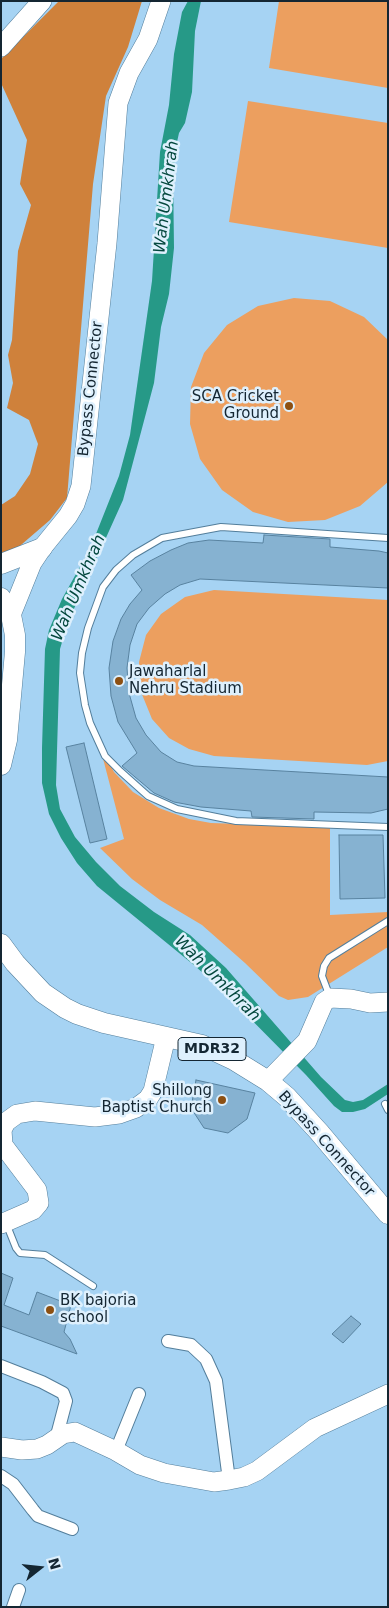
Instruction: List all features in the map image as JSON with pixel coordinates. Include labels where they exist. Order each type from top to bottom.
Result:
[{"type":"main road","points":[[1,564],[42,548]]},
{"type":"main road","points":[[1,598],[9,626]]},
{"type":"main road","name":"Bypass Connector","points":[[1,765],[8,740],[15,652],[9,626]]},
{"type":"main road","name":"Bypass Connector","points":[[1,944],[43,993],[76,1014],[104,1023],[202,1045],[234,1060],[268,1081],[287,1097],[319,1132],[388,1214]]},
{"type":"street","points":[[1,47],[42,1]]},
{"type":"street","name":"Bypass Connector","points":[[9,626],[26,576],[42,548],[68,516],[75,504],[81,486],[108,233],[118,103],[129,73],[148,39],[161,1]]},
{"type":"street","points":[[268,1081],[301,1048],[311,1032],[321,1007],[330,998],[351,998],[370,1003],[388,1002]]},
{"type":"street","points":[[4,1223],[34,1210],[39,1202],[34,1184],[3,1145],[2,1130],[6,1122],[18,1114],[34,1111],[95,1117],[119,1114],[136,1108],[148,1099],[154,1091],[166,1037]]},
{"type":"street","points":[[168,1341],[191,1345],[206,1359],[216,1381],[229,1480]]},
{"type":"street","points":[[1,1366],[42,1382],[63,1393],[66,1401],[56,1439]]},
{"type":"street","points":[[116,1451],[139,1394]]},
{"type":"street","points":[[1,1447],[22,1450],[37,1448],[47,1445],[63,1434],[75,1432],[116,1451],[140,1465],[214,1482],[229,1480],[244,1477],[257,1471],[315,1428],[388,1394]]},
{"type":"street","points":[[1,1476],[13,1484],[38,1516],[72,1529]]},
{"type":"street","points":[[13,1607],[19,1590]]},
{"type":"lane","points":[[388,538],[221,527],[162,538],[133,555],[116,570],[103,587],[88,628],[82,653],[80,673],[90,723],[105,756],[148,796],[177,808],[236,821],[388,827]]},
{"type":"lane","points":[[330,998],[322,976],[324,966],[329,958],[388,921]]},
{"type":"lane","points":[[4,1223],[20,1253],[46,1255],[93,1286]]},
{"type":"shaded area","points":[[59,1],[142,1],[128,47],[106,96],[93,184],[67,498],[50,520],[14,551],[1,555],[1,505],[15,496],[30,474],[38,444],[29,420],[7,408],[13,383],[8,355],[12,340],[18,251],[31,205],[20,184],[27,140],[1,83],[1,59]]},
{"type":"shaded area","points":[[279,1],[388,1],[388,88],[269,68]]},
{"type":"shaded area","points":[[248,101],[388,123],[388,248],[229,222]]},
{"type":"shaded area","name":"SCA Cricket Ground","points":[[294,298],[330,301],[364,317],[388,340],[388,482],[360,506],[325,520],[288,522],[253,512],[222,490],[200,459],[190,424],[191,387],[204,353],[227,325],[258,306]]},
{"type":"shaded area","points":[[214,590],[388,600],[388,761],[367,765],[214,756],[189,749],[169,738],[152,719],[141,692],[139,662],[146,635],[161,614],[185,597]]},
{"type":"shaded area","points":[[100,747],[114,772],[133,792],[159,808],[189,819],[211,823],[330,827],[330,915],[388,912],[388,947],[308,997],[288,1000],[279,996],[202,925],[160,900],[132,879],[100,848],[124,839]]},
{"type":"water","name":"Wah Umkhrah","points":[[188,1],[201,1],[195,31],[192,92],[185,123],[179,133],[173,172],[174,248],[169,294],[161,327],[154,383],[123,500],[68,622],[60,649],[56,785],[60,809],[75,837],[96,862],[120,886],[154,912],[190,935],[226,968],[321,1077],[345,1100],[353,1102],[363,1100],[388,1084],[388,1094],[365,1109],[353,1112],[342,1112],[334,1106],[221,989],[97,886],[77,863],[61,838],[49,814],[42,783],[45,649],[49,630],[62,599],[90,549],[119,476],[130,435],[152,281],[160,152],[169,105],[174,54],[182,12]]},
{"type":"building","name":"Jawaharlal Nehru Stadium","points":[[264,535],[330,539],[330,547],[388,553],[388,588],[200,579],[180,585],[165,594],[149,608],[137,624],[130,645],[127,668],[129,693],[136,718],[146,735],[161,752],[177,762],[194,766],[388,777],[388,809],[371,813],[314,812],[314,819],[252,817],[251,811],[201,807],[174,802],[154,793],[122,766],[137,753],[118,722],[111,696],[109,668],[113,641],[121,619],[130,604],[142,590],[131,575],[150,561],[188,543],[209,540],[263,543]]},
{"type":"building","points":[[84,743],[107,839],[90,843],[66,747]]},
{"type":"building","points":[[339,835],[383,835],[385,898],[340,899]]},
{"type":"building","name":"Shillong Baptist Church","points":[[196,1080],[255,1093],[247,1119],[228,1133],[204,1128],[191,1108]]},
{"type":"building","name":"BK bajoria school","points":[[1,1273],[13,1278],[4,1305],[29,1315],[37,1292],[71,1305],[64,1332],[70,1339],[77,1354],[1,1326]]},
{"type":"building","points":[[351,1316],[361,1324],[343,1343],[332,1334]]},
{"type":"place","name":"SCA Cricket Ground","points":[[289,406]]},
{"type":"place","name":"Jawaharlal Nehru Stadium","points":[[119,681]]},
{"type":"place","name":"Shillong Baptist Church","points":[[222,1100]]},
{"type":"place","name":"BK bajoria school","points":[[50,1310]]}]
